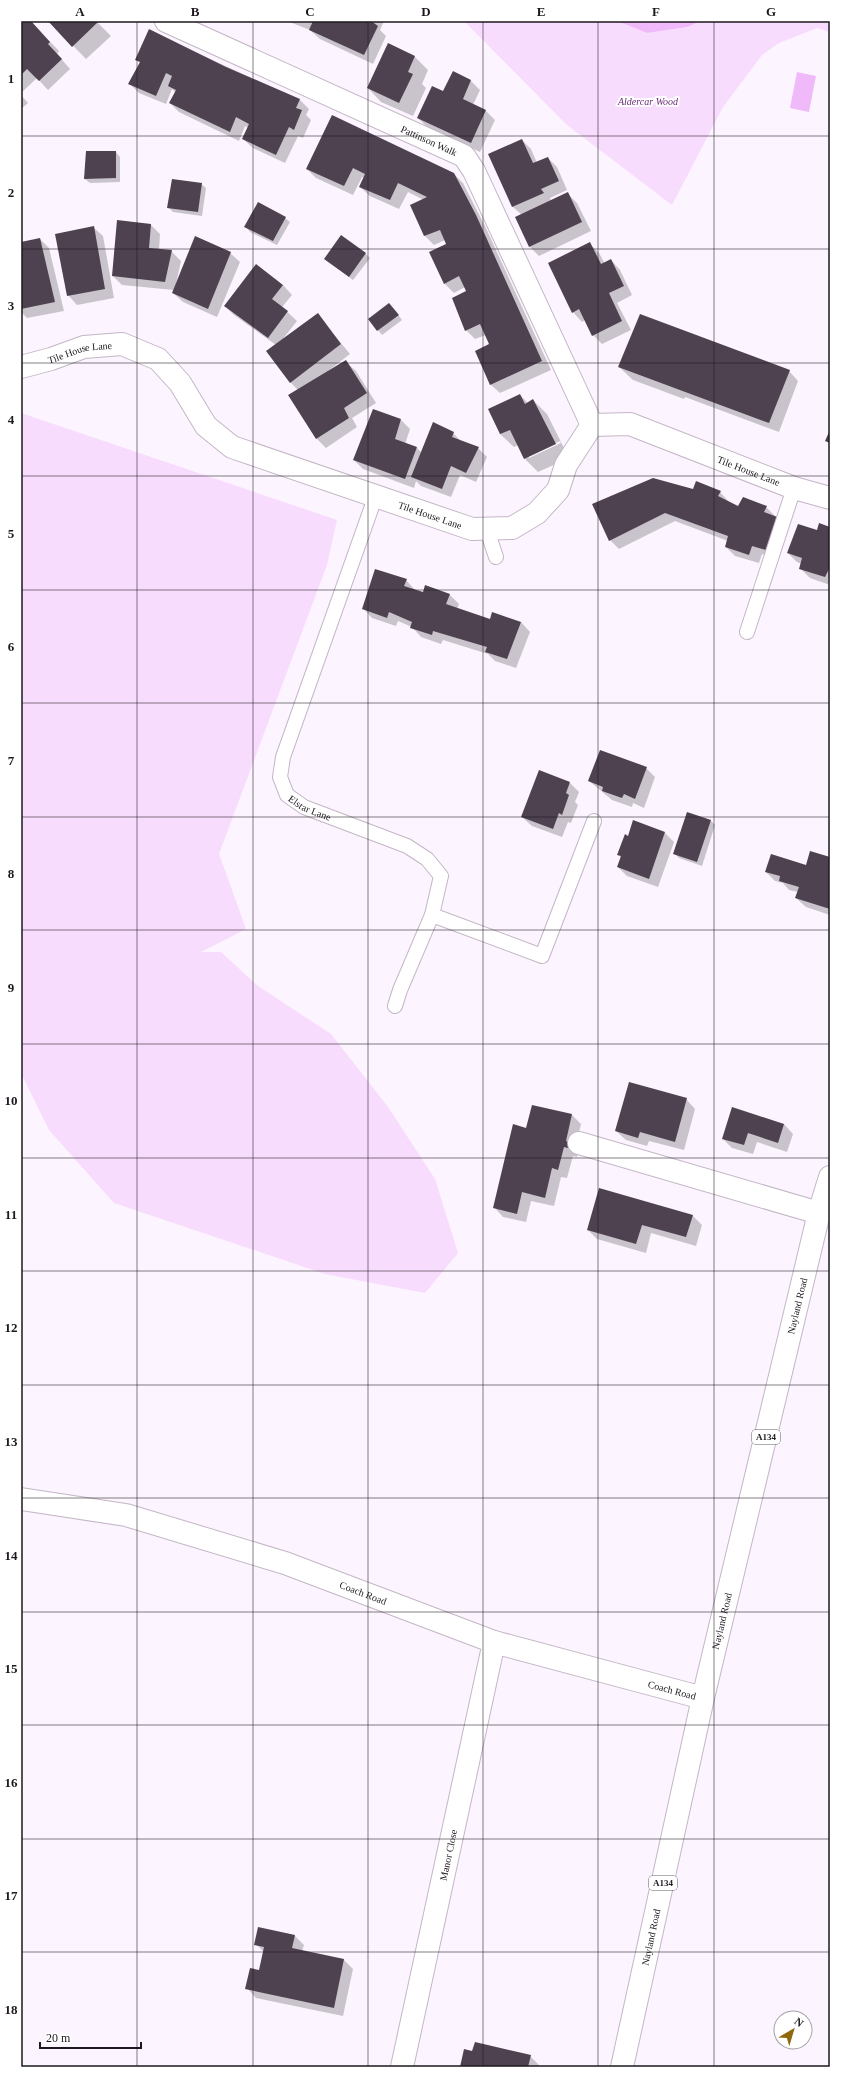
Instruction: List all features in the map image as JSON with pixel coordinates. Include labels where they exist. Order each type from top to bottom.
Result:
[{"type":"street","name":"Pattinson Walk","points":[[166,21],[464,156],[474,171],[592,425]]},
{"type":"street","name":"Tile House Lane","points":[[21,367],[84,347],[122,344],[158,359],[180,383],[206,426],[232,447],[472,528],[487,530],[512,528],[537,513],[558,490],[566,464],[592,425],[630,424],[794,488],[830,498]]},
{"type":"street","points":[[579,1143],[819,1213]]},
{"type":"street","name":"Nayland Road","points":[[622,2067],[704,1698],[819,1213],[830,1177]]},
{"type":"street","name":"Coach Road","points":[[21,1499],[126,1515],[285,1564],[494,1642],[704,1698]]},
{"type":"street","name":"Manor Close","points":[[402,2067],[494,1642]]},
{"type":"lane","points":[[747,632],[794,488]]},
{"type":"lane","name":"Elstar Lane","points":[[376,495],[283,757],[280,777],[287,795],[304,807],[407,846],[427,859],[441,876],[432,916],[400,990],[395,1006]]},
{"type":"lane","points":[[487,530],[496,557]]},
{"type":"lane","points":[[432,916],[542,956],[594,821]]},
{"type":"green space","name":"Aldercar Wood","points":[[464,21],[617,21],[647,33],[688,27],[700,21],[830,21],[830,32],[817,28],[779,43],[762,55],[723,107],[672,205],[567,125]]},
{"type":"green space","points":[[21,413],[337,520],[327,565],[219,854],[246,929],[201,952],[221,952],[258,986],[331,1034],[388,1107],[435,1179],[458,1253],[425,1293],[325,1274],[114,1203],[49,1130],[21,1073]]},
{"type":"shaded area","points":[[617,21],[700,21],[688,27],[647,33]]},
{"type":"shaded area","points":[[797,72],[816,76],[809,112],[790,108]]},
{"type":"building","points":[[21,21],[31,21],[50,42],[48,44],[62,59],[39,81],[27,69],[21,75]]},
{"type":"building","points":[[48,21],[97,21],[98,22],[72,47]]},
{"type":"building","points":[[313,21],[371,21],[378,26],[364,55],[309,30]]},
{"type":"building","points":[[149,29],[226,67],[300,99],[296,108],[302,110],[294,130],[289,127],[276,155],[242,139],[249,124],[236,117],[230,132],[169,103],[176,90],[168,86],[172,76],[166,73],[156,96],[128,84],[140,62],[135,60]]},
{"type":"building","points":[[388,43],[415,56],[408,72],[413,74],[399,103],[367,88]]},
{"type":"building","points":[[453,71],[471,80],[463,99],[486,110],[471,143],[417,118],[432,86],[443,91]]},
{"type":"building","points":[[332,115],[454,173],[476,215],[542,361],[490,385],[475,351],[489,344],[480,324],[465,331],[452,298],[466,291],[459,276],[444,284],[429,252],[446,244],[440,230],[424,236],[410,205],[427,197],[398,183],[390,200],[359,187],[365,174],[353,168],[344,186],[306,169]]},
{"type":"building","points":[[522,139],[533,163],[548,157],[559,181],[541,189],[544,193],[512,207],[488,154]]},
{"type":"building","points":[[86,151],[116,151],[116,178],[84,179]]},
{"type":"building","points":[[172,179],[202,183],[198,212],[167,208]]},
{"type":"building","points":[[568,192],[582,222],[529,247],[515,217]]},
{"type":"building","points":[[258,202],[286,217],[273,241],[244,227]]},
{"type":"building","points":[[117,220],[151,224],[149,248],[172,250],[165,282],[112,276]]},
{"type":"building","points":[[94,226],[105,289],[67,296],[55,234]]},
{"type":"building","points":[[341,235],[366,253],[349,277],[324,259]]},
{"type":"building","points":[[195,236],[231,252],[208,309],[172,293]]},
{"type":"building","points":[[40,238],[55,302],[21,309],[21,242]]},
{"type":"building","points":[[590,242],[601,264],[611,259],[624,286],[609,293],[622,321],[592,336],[579,309],[572,313],[548,263]]},
{"type":"building","points":[[256,264],[283,285],[272,299],[288,311],[268,338],[224,306]]},
{"type":"building","points":[[389,303],[399,315],[377,331],[368,319]]},
{"type":"building","points":[[318,313],[341,344],[290,383],[266,351]]},
{"type":"building","points":[[640,314],[790,370],[769,423],[618,367]]},
{"type":"building","points":[[346,360],[367,393],[344,408],[349,418],[316,439],[288,395]]},
{"type":"building","points":[[520,394],[525,404],[533,399],[556,444],[524,459],[510,430],[500,434],[488,409]]},
{"type":"building","points":[[373,409],[401,419],[395,439],[417,447],[405,479],[353,460]]},
{"type":"building","points":[[433,422],[454,432],[452,437],[479,447],[466,473],[451,466],[442,489],[411,477]]},
{"type":"building","points":[[830,430],[830,443],[825,441]]},
{"type":"building","points":[[653,478],[693,489],[696,481],[721,491],[718,496],[738,506],[743,497],[767,506],[764,512],[780,518],[766,550],[752,546],[749,555],[725,547],[728,536],[665,513],[609,541],[592,504]]},
{"type":"building","points":[[819,523],[830,527],[830,567],[825,577],[799,569],[802,558],[787,553],[798,524],[817,530]]},
{"type":"building","points":[[375,569],[407,579],[404,586],[423,592],[425,585],[450,594],[446,604],[490,619],[492,612],[521,622],[507,659],[485,652],[487,647],[433,631],[432,635],[410,628],[412,622],[389,612],[387,618],[362,609]]},
{"type":"building","points":[[600,750],[647,767],[635,799],[624,794],[622,798],[602,791],[603,787],[588,781]]},
{"type":"building","points":[[539,770],[570,782],[566,793],[569,795],[562,815],[559,813],[553,829],[521,817]]},
{"type":"building","points":[[687,812],[711,820],[697,862],[673,854]]},
{"type":"building","points":[[633,820],[665,832],[649,879],[617,867],[621,856],[617,855],[625,834],[628,836]]},
{"type":"building","points":[[810,851],[830,857],[830,909],[795,898],[799,887],[779,881],[780,876],[765,872],[771,854],[806,865]]},
{"type":"building","points":[[629,1082],[687,1098],[675,1142],[640,1132],[638,1138],[615,1131]]},
{"type":"building","points":[[532,1105],[572,1114],[566,1141],[569,1142],[568,1148],[564,1147],[558,1170],[552,1168],[545,1198],[522,1192],[517,1214],[493,1208],[513,1124],[526,1128]]},
{"type":"building","points":[[732,1107],[784,1124],[778,1143],[748,1133],[744,1145],[722,1139]]},
{"type":"building","points":[[599,1188],[693,1215],[686,1237],[642,1225],[636,1244],[587,1230]]},
{"type":"building","points":[[258,1927],[295,1935],[292,1948],[344,1959],[334,2008],[245,1989],[250,1968],[259,1970],[264,1947],[254,1945]]},
{"type":"building","points":[[475,2042],[531,2055],[528,2067],[460,2067],[464,2049],[472,2051]]}]
